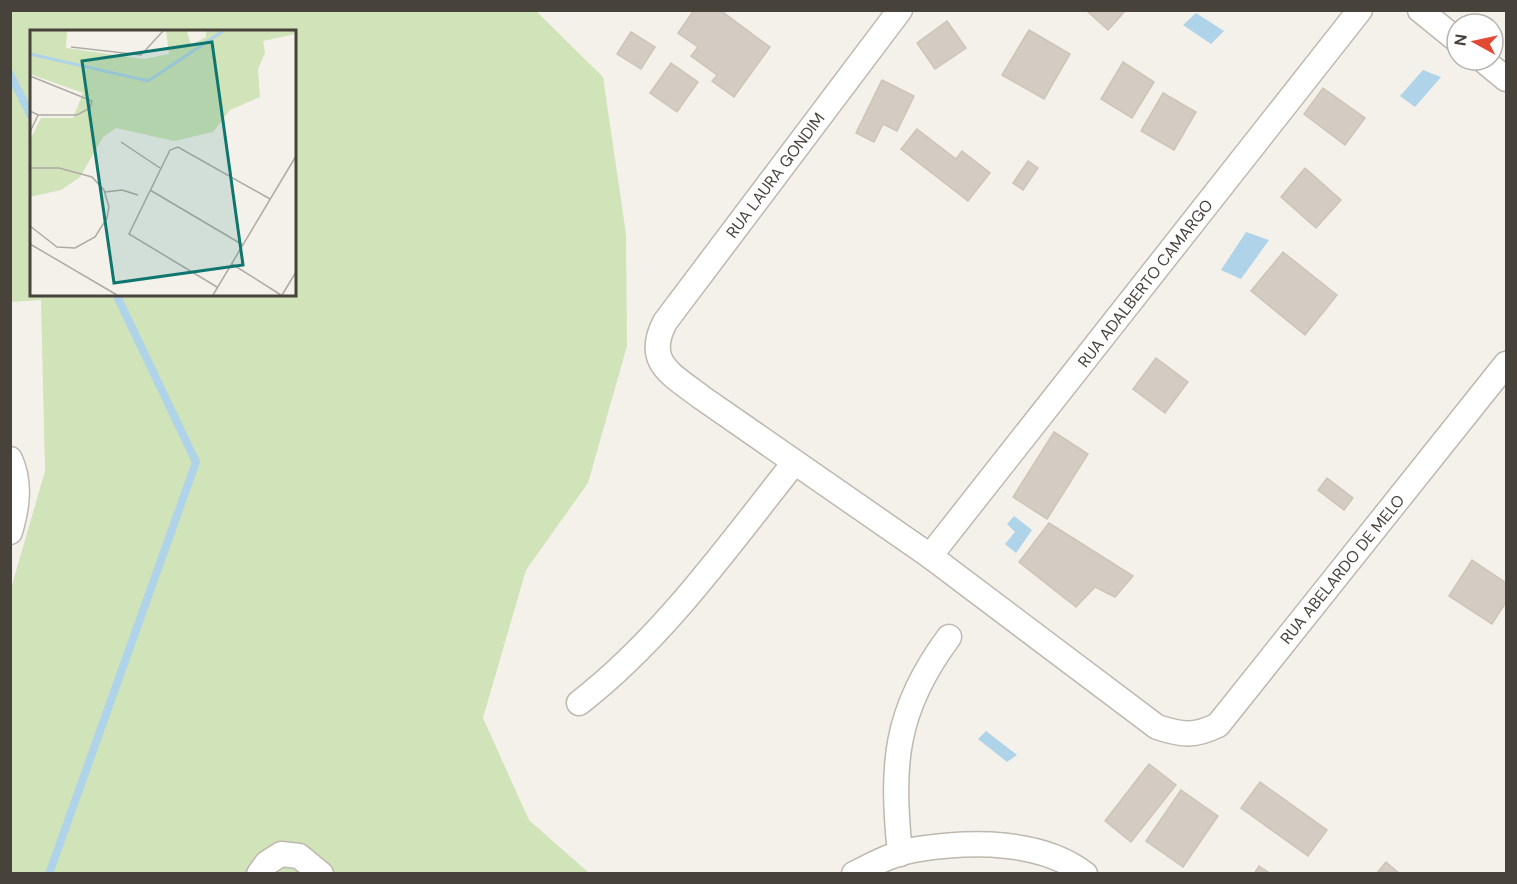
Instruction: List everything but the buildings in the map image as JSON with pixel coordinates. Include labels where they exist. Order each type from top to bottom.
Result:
[{"type":"street","name":"RUA LAURA GONDIM","points":[[794,463],[678,378],[657,354],[656,343],[665,322],[693,287],[750,206],[900,10]]},
{"type":"street","name":"RUA ADALBERTO CAMARGO","points":[[930,556],[1360,10]]},
{"type":"street","points":[[1420,10],[1445,30]]},
{"type":"street","name":"RUA ABELARDO DE MELO","points":[[930,556],[1157,728],[1178,734],[1200,734],[1218,725],[1506,364]]},
{"type":"street","points":[[10,459],[17,486],[17,506],[10,532]]},
{"type":"street","points":[[579,703],[614,676],[653,634],[794,463],[930,556]]},
{"type":"street","points":[[900,854],[895,796],[895,769],[900,743],[912,699],[928,665],[949,637]]},
{"type":"street","points":[[854,873],[883,859],[918,849],[1001,845],[1030,850],[1079,869]]},
{"type":"street","points":[[260,873],[267,863],[281,854],[299,856],[321,873]]},
{"type":"green space","points":[[11,11],[536,11],[603,77],[626,234],[627,346],[588,483],[526,570],[483,718],[529,820],[589,873],[11,873],[10,592],[45,471],[41,300],[11,302]]},
{"type":"water","points":[[1196,13],[1224,31],[1211,44],[1183,25]]},
{"type":"water","points":[[1423,70],[1441,77],[1415,107],[1400,96]]},
{"type":"water","points":[[1246,232],[1269,240],[1241,279],[1221,270]]},
{"type":"water","points":[[1014,516],[1032,530],[1016,553],[1005,544],[1015,532],[1007,524]]},
{"type":"water","points":[[986,731],[1017,755],[1007,762],[978,739]]},
{"type":"waterway","points":[[10,74],[30,114]]},
{"type":"waterway","points":[[49,874],[196,462],[117,296]]}]
